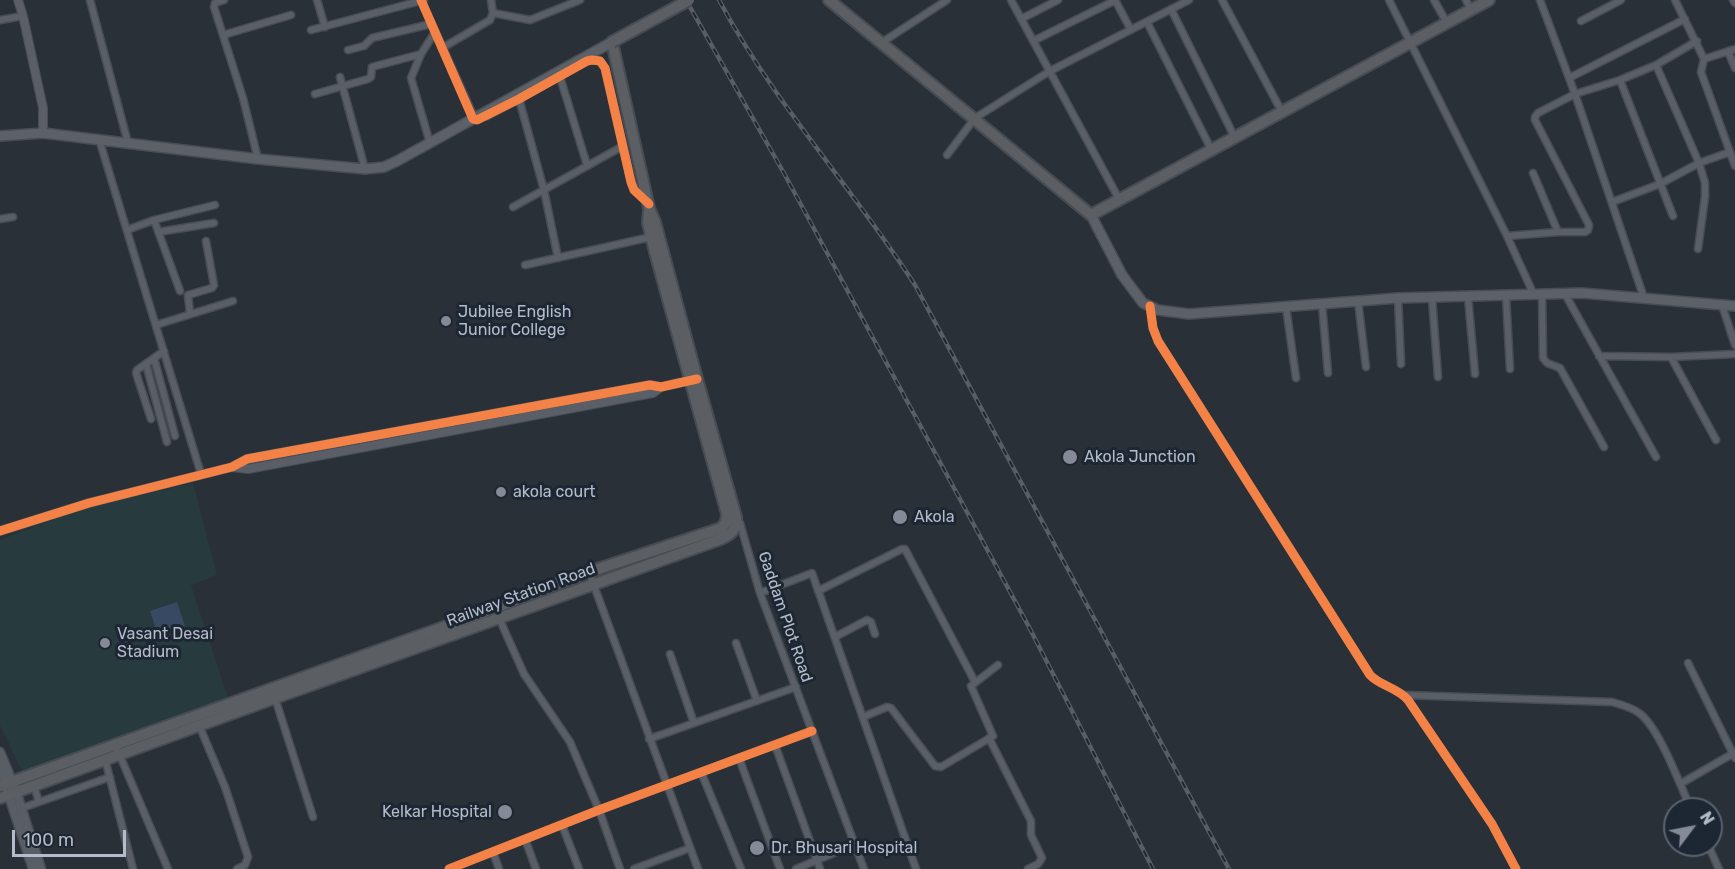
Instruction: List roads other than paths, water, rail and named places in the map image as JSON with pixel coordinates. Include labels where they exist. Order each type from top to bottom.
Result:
[{"type":"highway","points":[[688,0],[612,42],[644,186],[655,222],[693,380]]},
{"type":"highway","points":[[830,0],[1091,214],[1447,23],[1468,5],[1489,0]]},
{"type":"highway","points":[[649,206],[648,224],[651,237],[736,517],[731,522]]},
{"type":"highway","name":"Railway Station Road","points":[[7,789],[34,786],[105,759],[117,749],[199,726],[273,693],[499,618],[722,539],[732,532],[731,522],[719,530],[589,572],[273,693],[117,749],[7,789]]},
{"type":"main road","points":[[0,136],[43,133],[258,159],[365,169],[384,167],[612,42]]},
{"type":"main road","points":[[1091,214],[1122,275],[1143,303],[1158,310],[1189,314],[1398,298],[1582,293],[1735,306]]},
{"type":"main road","points":[[0,752],[7,789],[33,869]]},
{"type":"main road","points":[[7,789],[22,808],[41,869]]},
{"type":"street","points":[[18,0],[43,108],[43,133]]},
{"type":"street","points":[[90,0],[128,143]]},
{"type":"street","points":[[224,0],[215,3],[214,7],[243,98],[258,159]]},
{"type":"street","points":[[318,0],[325,27]]},
{"type":"street","points":[[311,30],[423,0],[442,48],[479,120],[592,60],[600,62],[603,64],[632,186],[649,206]]},
{"type":"street","points":[[442,48],[490,20],[493,13],[491,0]]},
{"type":"street","points":[[493,13],[530,20],[580,0]]},
{"type":"street","points":[[879,41],[947,0]]},
{"type":"street","points":[[1011,0],[1119,199]]},
{"type":"street","points":[[1021,19],[1058,0]]},
{"type":"street","points":[[1033,41],[1116,0],[1131,30]]},
{"type":"street","points":[[947,155],[975,118],[1050,71],[1189,0]]},
{"type":"street","points":[[1222,0],[1282,112]]},
{"type":"street","points":[[1389,0],[1538,295],[1543,358],[1547,363],[1560,369],[1604,447]]},
{"type":"street","points":[[1434,0],[1447,23]]},
{"type":"street","points":[[1540,0],[1575,94],[1644,298]]},
{"type":"street","points":[[1581,21],[1621,0]]},
{"type":"street","points":[[1675,0],[1704,59],[1701,72],[1735,166]]},
{"type":"street","points":[[1171,9],[1234,136]]},
{"type":"street","points":[[223,35],[291,15]]},
{"type":"street","points":[[0,20],[23,16]]},
{"type":"street","points":[[1569,78],[1685,19]]},
{"type":"street","points":[[1147,22],[1211,149]]},
{"type":"street","points":[[348,50],[364,46],[372,38],[431,24]]},
{"type":"street","points":[[430,143],[412,82],[413,72],[421,54],[435,32]]},
{"type":"street","points":[[1507,236],[1585,232],[1589,228],[1535,117],[1538,113],[1575,94],[1620,80],[1656,65],[1696,41]]},
{"type":"street","points":[[1704,59],[1732,50],[1735,68]]},
{"type":"street","points":[[315,94],[369,79],[372,68],[421,54]]},
{"type":"street","points":[[1656,65],[1699,163],[1706,189],[1698,249]]},
{"type":"street","points":[[340,77],[365,169]]},
{"type":"street","points":[[560,77],[587,165]]},
{"type":"street","points":[[1620,80],[1673,216]]},
{"type":"street","points":[[519,99],[544,190],[558,258]]},
{"type":"street","points":[[99,138],[201,474]]},
{"type":"street","points":[[513,207],[623,146]]},
{"type":"street","points":[[1612,202],[1660,184],[1699,163],[1730,152]]},
{"type":"street","points":[[1533,173],[1558,232]]},
{"type":"street","points":[[127,230],[154,220],[215,206]]},
{"type":"street","points":[[0,219],[13,217]]},
{"type":"street","points":[[154,220],[180,291]]},
{"type":"street","points":[[158,232],[214,223]]},
{"type":"street","points":[[525,265],[651,237]]},
{"type":"street","points":[[190,314],[188,295],[212,288],[214,285],[206,241]]},
{"type":"street","points":[[1565,294],[1656,457]]},
{"type":"street","points":[[1506,296],[1510,369]]},
{"type":"street","points":[[1468,297],[1474,374]]},
{"type":"street","points":[[1398,298],[1401,364]]},
{"type":"street","points":[[1432,298],[1438,376]]},
{"type":"street","points":[[156,325],[233,301]]},
{"type":"street","points":[[1358,302],[1366,367]]},
{"type":"street","points":[[1323,304],[1328,373]]},
{"type":"street","points":[[1722,305],[1733,331],[1735,345]]},
{"type":"street","points":[[1150,306],[1153,328],[1158,341],[1370,675],[1404,695],[1492,824],[1516,869]]},
{"type":"street","points":[[1286,307],[1296,378]]},
{"type":"street","points":[[151,419],[136,373],[164,351]]},
{"type":"street","points":[[1599,356],[1671,357],[1735,354]]},
{"type":"street","points":[[1671,357],[1716,440]]},
{"type":"street","points":[[154,358],[175,436]]},
{"type":"street","points":[[146,364],[167,442]]},
{"type":"street","points":[[232,467],[248,469],[472,428],[651,385],[661,387],[693,380]]},
{"type":"street","points":[[0,531],[89,503],[232,467],[247,459],[318,445],[551,408]]},
{"type":"street","points":[[318,445],[321,454]]},
{"type":"street","name":"Gaddam Plot Road","points":[[731,522],[740,523],[760,593],[864,869]]},
{"type":"street","points":[[818,591],[905,549],[975,682]]},
{"type":"street","points":[[589,572],[698,869]]},
{"type":"street","points":[[760,593],[812,573],[916,869]]},
{"type":"street","points":[[499,618],[524,674],[570,742],[599,810],[620,869]]},
{"type":"street","points":[[834,637],[867,620],[871,622],[875,634]]},
{"type":"street","points":[[736,643],[757,701]]},
{"type":"street","points":[[670,654],[694,723]]},
{"type":"street","points":[[1680,784],[1734,755],[1688,663]]},
{"type":"street","points":[[863,717],[887,707],[891,708],[935,766],[939,768],[993,734],[971,687],[998,665]]},
{"type":"street","points":[[649,739],[796,687]]},
{"type":"street","points":[[273,693],[313,817]]},
{"type":"street","points":[[1404,695],[1612,702],[1628,707],[1650,723],[1658,735],[1686,797]]},
{"type":"street","points":[[199,726],[225,787],[248,857],[245,864],[237,869]]},
{"type":"street","points":[[453,868],[599,810],[812,731]]},
{"type":"street","points":[[989,738],[1031,821],[1030,835],[1042,858],[1038,864],[1028,869]]},
{"type":"street","points":[[775,745],[820,869]]},
{"type":"street","points":[[117,749],[168,869]]},
{"type":"street","points":[[739,758],[780,869]]},
{"type":"street","points":[[105,759],[133,869]]},
{"type":"street","points":[[701,772],[741,869]]},
{"type":"street","points":[[22,808],[110,777]]},
{"type":"street","points":[[34,786],[39,802]]},
{"type":"street","points":[[562,825],[579,869]]},
{"type":"street","points":[[525,839],[536,869]]},
{"type":"street","points":[[796,869],[855,844]]},
{"type":"street","points":[[634,869],[690,849]]},
{"type":"street","points":[[493,852],[499,869]]},
{"type":"water","points":[[177,602],[185,626],[158,635],[150,611]]},
{"type":"railway","points":[[686,0],[785,175],[1029,627],[1153,869]]},
{"type":"railway","points":[[719,0],[740,38],[788,109],[866,214],[915,285],[1229,869]]},
{"type":"place","name":"Jubilee English Junior College","points":[[446,321]]},
{"type":"place","name":"Akola Junction","points":[[1070,457]]},
{"type":"place","name":"akola court","points":[[501,492]]},
{"type":"place","name":"Akola","points":[[900,517]]},
{"type":"place","name":"Vasant Desai Stadium","points":[[105,643]]},
{"type":"place","name":"Kelkar Hospital","points":[[505,812]]},
{"type":"place","name":"Dr. Bhusari Hospital","points":[[757,848]]}]
